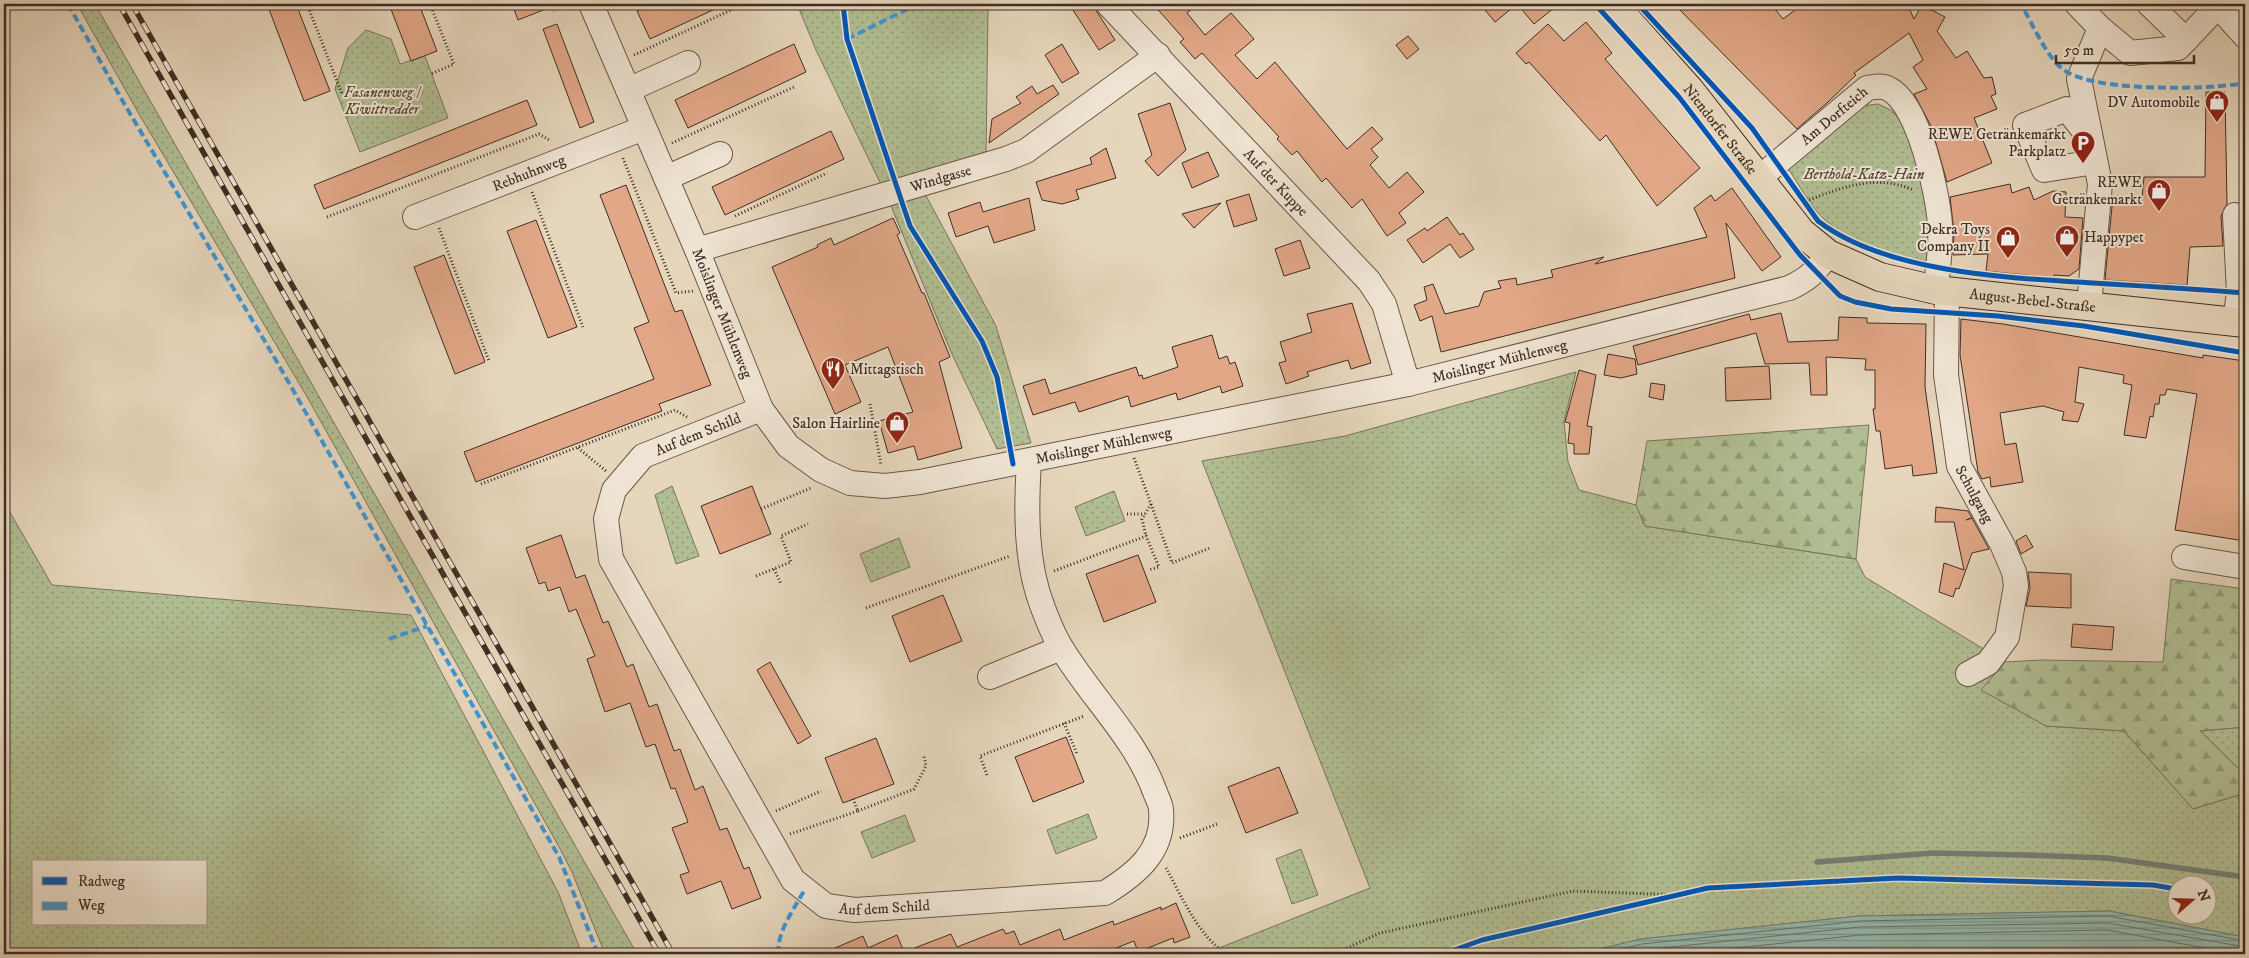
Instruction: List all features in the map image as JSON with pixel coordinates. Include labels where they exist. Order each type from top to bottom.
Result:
[{"type":"main road","name":"Niendorfer Straße","points":[[1613,4],[1689,89],[1758,179],[1802,232],[1828,254]]},
{"type":"main road","name":"August-Bebel-Straße","points":[[1828,254],[1880,277],[1941,290],[2240,322]]},
{"type":"street","name":"Moislinger Mühlenweg","points":[[591,4],[698,250],[761,409],[788,446],[820,470],[850,483],[885,486],[920,482],[1408,384],[1789,288],[1803,282],[1816,272],[1828,254]]},
{"type":"street","name":"Auf der Kuppe","points":[[1108,4],[1370,281],[1384,304],[1408,384]]},
{"type":"street","points":[[2077,4],[2100,28],[2130,53],[2178,48],[2217,5],[2245,36]]},
{"type":"street","points":[[2150,4],[2186,40]]},
{"type":"street","points":[[2090,306],[2100,184],[2079,79],[2100,28]]},
{"type":"street","name":"Windgasse","points":[[698,250],[1006,159],[1026,151],[1158,55]]},
{"type":"street","points":[[628,90],[688,63]]},
{"type":"street","name":"Am Dorfteich","points":[[1758,179],[1867,88],[1880,86],[1890,89],[1905,106],[1925,149],[1935,183],[1941,227],[1941,290]]},
{"type":"street","points":[[2090,137],[2067,109],[2025,125],[2044,170],[2095,162]]},
{"type":"street","name":"Rebhuhnweg","points":[[424,214],[644,128]]},
{"type":"street","points":[[666,178],[720,154]]},
{"type":"street","points":[[2235,215],[2240,322]]},
{"type":"street","name":"Schulgang","points":[[1941,290],[1946,375],[1959,466],[2002,544],[2014,572],[2016,586],[2007,637],[1988,663],[1968,674]]},
{"type":"street","name":"Auf dem Schild","points":[[761,409],[643,456],[614,490],[606,519],[611,559],[793,880],[804,891],[826,906],[855,910],[1105,893],[1133,876],[1156,843]]},
{"type":"street","points":[[1030,461],[1027,494],[1029,549],[1042,606],[1062,648],[1147,770],[1161,809],[1156,843]]},
{"type":"street","points":[[2184,557],[2245,567]]},
{"type":"street","points":[[990,677],[1062,648]]},
{"type":"path","points":[[307,4],[342,94]]},
{"type":"path","points":[[430,4],[454,64],[432,74]]},
{"type":"path","points":[[552,4],[554,11]]},
{"type":"path","points":[[616,62],[744,4]]},
{"type":"path","points":[[654,151],[794,87]]},
{"type":"path","points":[[327,217],[539,134],[573,156]]},
{"type":"path","points":[[616,139],[676,293],[713,289]]},
{"type":"path","points":[[727,219],[827,173]]},
{"type":"path","points":[[525,174],[583,327]]},
{"type":"path","points":[[1806,201],[1850,184],[1878,182],[1904,185],[1938,201]]},
{"type":"path","points":[[424,214],[489,361]]},
{"type":"path","points":[[870,404],[885,486]]},
{"type":"path","points":[[481,484],[675,410],[709,430]]},
{"type":"path","points":[[1128,441],[1172,563],[1210,548]]},
{"type":"path","points":[[577,447],[620,483]]},
{"type":"path","points":[[761,508],[812,488],[820,470]]},
{"type":"path","points":[[1148,570],[1159,567],[1146,536],[1142,519],[1151,504]]},
{"type":"path","points":[[1127,514],[1145,514]]},
{"type":"path","points":[[756,576],[791,562],[781,536],[808,524]]},
{"type":"path","points":[[1036,578],[1146,536]]},
{"type":"path","points":[[866,608],[1029,549]]},
{"type":"path","points":[[774,569],[781,584]]},
{"type":"path","points":[[987,775],[980,756],[1103,708]]},
{"type":"path","points":[[1064,723],[1077,754]]},
{"type":"path","points":[[771,841],[858,811],[914,789],[926,766],[924,756]]},
{"type":"path","points":[[758,819],[821,791]]},
{"type":"path","points":[[854,799],[858,811]]},
{"type":"path","points":[[1217,824],[1174,840],[1156,843],[1197,922],[1216,948],[1226,954]]},
{"type":"path","points":[[1334,954],[1380,933],[1574,891],[1677,895]]},
{"type":"path","points":[[1649,901],[1685,893]]},
{"type":"green space","points":[[77,4],[95,4],[637,954],[605,954],[572,872],[558,845],[306,395],[139,114]]},
{"type":"green space","points":[[797,4],[995,4],[988,9],[986,155],[924,192],[996,326],[1031,443],[997,449],[951,352],[889,201],[816,50]]},
{"type":"green space","name":"Fasanenweg / Kiwittredder","points":[[366,30],[391,39],[400,64],[425,56],[448,118],[360,152],[335,89],[348,48]]},
{"type":"green space","name":"Berthold-Katz-Hain","points":[[1878,104],[1891,110],[1907,127],[1930,184],[1929,262],[1875,248],[1837,230],[1815,209],[1786,165],[1861,106]]},
{"type":"green space","points":[[1576,372],[1564,421],[1568,462],[1579,490],[1636,505],[1645,526],[1856,559],[1865,577],[2005,662],[1982,690],[2046,726],[2124,731],[2193,809],[2245,793],[2245,937],[2187,926],[2216,926],[2216,876],[2166,876],[2166,922],[2109,911],[1859,916],[1641,939],[1579,954],[1204,954],[1370,888],[1202,461],[1345,436]]},
{"type":"green space","points":[[1869,425],[1856,559],[1645,526],[1636,505],[1647,441]]},
{"type":"green space","points":[[672,486],[699,556],[676,564],[655,495]]},
{"type":"green space","points":[[1114,491],[1125,521],[1086,536],[1075,507]]},
{"type":"green space","points":[[4,502],[52,585],[411,615],[558,892],[582,954],[4,954]]},
{"type":"green space","points":[[899,538],[910,567],[871,582],[860,554]]},
{"type":"green space","points":[[2171,579],[2245,589],[2245,727],[2200,731],[2245,775],[2245,793],[2193,809],[2124,731],[2046,726],[1981,690],[2005,662],[2042,660],[2163,662]]},
{"type":"green space","points":[[2245,727],[2245,775],[2200,731]]},
{"type":"green space","points":[[1088,814],[1097,838],[1056,854],[1047,830]]},
{"type":"green space","points":[[905,815],[915,841],[872,858],[861,832]]},
{"type":"green space","points":[[1301,849],[1318,895],[1292,904],[1276,859]]},
{"type":"water","points":[[2109,911],[2166,922],[2166,926],[2187,926],[2245,937],[2245,954],[1579,954],[1641,939],[1859,916]]},
{"type":"building","points":[[267,4],[296,4],[330,91],[304,101]]},
{"type":"building","points":[[389,4],[419,4],[437,51],[411,61]]},
{"type":"building","points":[[512,4],[556,4],[556,5],[518,20]]},
{"type":"building","points":[[653,4],[726,4],[650,39],[637,11]]},
{"type":"building","points":[[1069,4],[1092,4],[1115,40],[1099,50]]},
{"type":"building","points":[[1153,4],[1198,4],[1187,13],[1205,35],[1231,13],[1254,39],[1235,55],[1257,79],[1275,62],[1347,149],[1372,127],[1383,139],[1371,149],[1378,157],[1370,165],[1389,188],[1407,172],[1424,192],[1399,213],[1406,223],[1387,236],[1362,199],[1352,208],[1326,178],[1322,182],[1297,151],[1292,155],[1277,139],[1279,137],[1202,53],[1195,59],[1180,42],[1184,39]]},
{"type":"building","points":[[1480,4],[1517,4],[1495,22]]},
{"type":"building","points":[[1517,4],[1559,4],[1534,24]]},
{"type":"building","points":[[1674,4],[1771,4],[1783,19],[1803,4],[1907,4],[1914,19],[1922,5],[1945,17],[1937,31],[1956,58],[1967,51],[1984,78],[1992,77],[1996,94],[1991,96],[1997,109],[1974,118],[1992,163],[1947,182],[1931,126],[1914,94],[1927,89],[1913,67],[1923,60],[1909,33],[1854,73],[1856,75],[1797,129]]},
{"type":"building","points":[[1586,22],[1612,53],[1605,59],[1700,168],[1657,206],[1606,135],[1600,141],[1529,62],[1526,64],[1516,53],[1548,24],[1564,41]]},
{"type":"building","points":[[557,24],[594,122],[580,128],[543,29]]},
{"type":"building","points":[[1408,36],[1419,49],[1407,59],[1396,45]]},
{"type":"building","points":[[794,44],[806,72],[688,128],[675,100]]},
{"type":"building","points":[[1062,44],[1079,73],[1062,83],[1045,55]]},
{"type":"building","points":[[1053,85],[1059,94],[989,143],[992,119],[1021,103],[1016,97],[1032,86],[1037,94]]},
{"type":"building","points":[[2206,92],[2225,92],[2227,204],[2221,216],[2223,246],[2190,247],[2187,285],[2105,280],[2113,196],[2142,198],[2144,177],[2205,177]]},
{"type":"building","points":[[527,100],[537,125],[324,209],[314,185]]},
{"type":"building","points":[[1170,103],[1186,150],[1158,176],[1145,161],[1152,155],[1138,114]]},
{"type":"building","points":[[831,131],[844,159],[725,215],[712,187]]},
{"type":"building","points":[[1106,148],[1116,178],[1076,190],[1079,199],[1062,204],[1042,200],[1036,182],[1092,164],[1090,158]]},
{"type":"building","points":[[1208,152],[1219,176],[1192,188],[1182,163]]},
{"type":"building","points":[[2010,184],[2012,193],[2029,187],[2034,200],[2053,191],[2066,192],[2065,217],[2083,218],[2079,269],[2069,276],[2054,275],[2054,278],[1986,271],[1988,254],[1953,255],[1954,232],[1950,197]]},
{"type":"building","points":[[626,185],[675,312],[682,310],[711,385],[659,404],[662,411],[476,482],[464,452],[654,379],[634,328],[649,322],[600,195]]},
{"type":"building","points":[[1732,188],[1781,257],[1762,271],[1726,223],[1735,278],[1441,352],[1432,316],[1420,321],[1414,305],[1427,300],[1424,287],[1433,284],[1445,314],[1479,306],[1484,292],[1501,288],[1498,281],[1516,278],[1517,285],[1553,277],[1551,270],[1604,257],[1595,264],[1707,237],[1694,208],[1711,195],[1715,201]]},
{"type":"building","points":[[1249,194],[1257,220],[1234,227],[1226,201]]},
{"type":"building","points":[[1029,198],[1035,230],[994,243],[988,226],[956,237],[948,213],[980,202],[983,212]]},
{"type":"building","points":[[1221,203],[1194,228],[1182,214]]},
{"type":"building","points":[[1447,217],[1460,235],[1463,233],[1474,249],[1460,258],[1450,244],[1423,263],[1407,240],[1425,228],[1427,231]]},
{"type":"building","points":[[893,218],[900,233],[897,235],[922,293],[924,293],[950,357],[939,362],[962,448],[918,460],[914,446],[888,453],[879,421],[913,412],[888,347],[845,365],[861,402],[835,414],[772,267],[818,247],[817,245],[831,238],[834,245]]},
{"type":"building","points":[[536,220],[577,327],[548,338],[507,231]]},
{"type":"building","points":[[1300,240],[1310,268],[1284,276],[1275,249]]},
{"type":"building","points":[[444,255],[485,362],[455,374],[414,267]]},
{"type":"building","points":[[1352,303],[1371,363],[1351,369],[1348,360],[1307,372],[1309,376],[1286,384],[1279,363],[1286,361],[1280,342],[1312,332],[1307,314]]},
{"type":"building","points":[[1781,313],[1788,342],[1838,340],[1839,317],[1867,318],[1867,323],[1926,324],[1925,387],[1937,473],[1913,476],[1912,465],[1885,469],[1880,431],[1876,431],[1873,409],[1875,409],[1875,370],[1865,370],[1866,359],[1826,357],[1827,395],[1811,395],[1809,363],[1765,364],[1756,333],[1638,365],[1633,346],[1749,314],[1751,320]]},
{"type":"building","points":[[1961,319],[2003,324],[2203,358],[2203,355],[2245,361],[2245,541],[2175,530],[2197,394],[2167,389],[2165,395],[2160,395],[2159,404],[2155,404],[2153,417],[2150,416],[2146,438],[2124,435],[2132,385],[2123,383],[2124,375],[2079,367],[2075,402],[2084,404],[2078,422],[2062,420],[2064,412],[2043,406],[2000,413],[2005,445],[2016,443],[2023,482],[1991,487],[1990,477],[1982,479],[1978,472],[1960,355]]},
{"type":"building","points":[[1212,335],[1219,359],[1227,356],[1230,364],[1235,362],[1243,386],[1222,393],[1220,386],[1178,400],[1176,393],[1131,407],[1128,396],[1079,412],[1075,402],[1033,415],[1023,386],[1045,379],[1050,394],[1136,367],[1139,376],[1142,375],[1143,379],[1178,367],[1172,347]]},
{"type":"building","points":[[1608,354],[1635,359],[1637,374],[1621,378],[1604,375]]},
{"type":"building","points":[[1769,366],[1771,399],[1726,401],[1725,368]]},
{"type":"building","points":[[1579,370],[1596,375],[1587,426],[1592,427],[1589,454],[1574,454],[1574,444],[1568,443],[1570,423],[1565,422]]},
{"type":"building","points":[[1651,383],[1665,385],[1663,400],[1649,397]]},
{"type":"building","points":[[752,486],[771,534],[720,554],[701,506]]},
{"type":"building","points":[[1936,507],[1968,511],[1989,549],[1972,553],[1959,589],[1956,588],[1953,597],[1939,592],[1944,563],[1964,570],[1954,522],[1935,522]]},
{"type":"building","points":[[561,535],[576,578],[585,575],[603,623],[608,621],[627,667],[633,664],[649,707],[657,704],[674,751],[680,749],[695,790],[703,786],[720,830],[727,828],[744,869],[749,867],[761,898],[732,909],[721,881],[687,894],[680,875],[689,872],[672,828],[688,822],[675,788],[671,789],[655,744],[646,747],[630,703],[605,712],[587,659],[595,656],[576,609],[569,612],[560,587],[548,591],[545,582],[539,584],[526,548]]},
{"type":"building","points":[[2026,535],[2033,547],[2021,554],[2016,541]]},
{"type":"building","points":[[1138,555],[1156,602],[1104,622],[1086,574]]},
{"type":"building","points":[[2028,572],[2071,574],[2071,608],[2026,606],[2030,588]]},
{"type":"building","points":[[943,595],[962,641],[910,662],[892,616]]},
{"type":"building","points":[[2073,624],[2114,627],[2112,650],[2071,647]]},
{"type":"building","points":[[770,662],[811,736],[798,744],[757,670]]},
{"type":"building","points":[[1066,737],[1084,782],[1033,802],[1015,757]]},
{"type":"building","points":[[876,738],[894,784],[843,803],[825,758]]},
{"type":"building","points":[[1279,767],[1298,813],[1246,833],[1228,787]]},
{"type":"building","points":[[1176,903],[1190,937],[1174,943],[1173,938],[1138,952],[1134,941],[1101,954],[821,954],[863,936],[868,948],[897,935],[904,952],[951,934],[957,947],[1003,929],[1006,934],[1014,931],[1020,945],[1060,929],[1064,940],[1113,921],[1114,925],[1161,907],[1161,910]]},
{"type":"waterway","points":[[1817,862],[1933,853],[2025,855],[2107,858],[2245,877]]},
{"type":"railway","points":[[119,4],[659,954]]},
{"type":"railway","points":[[132,4],[673,954]]},
{"type":"marked path","points":[[68,4],[122,100],[277,362],[559,857],[598,954]]},
{"type":"marked path","points":[[847,39],[918,4]]},
{"type":"marked path","points":[[2016,4],[2022,6],[2046,49],[2058,65],[2079,77],[2124,86],[2179,88],[2245,83]]},
{"type":"marked path","points":[[389,639],[427,626]]},
{"type":"marked path","points":[[779,954],[780,938],[783,930],[804,891]]},
{"type":"cycle path","points":[[843,4],[847,39],[910,226],[982,341],[997,377],[1013,464]]},
{"type":"cycle path","points":[[1595,4],[1679,97],[1800,255],[1840,296],[1855,302],[1891,309],[1998,316],[2084,326],[2245,353]]},
{"type":"cycle path","points":[[1638,4],[1752,128],[1818,221],[1846,238],[1878,252],[1950,270],[2024,279],[2245,293]]},
{"type":"cycle path","points":[[1443,954],[1482,940],[1708,888],[1898,878],[2153,885],[2166,887]]},
{"type":"place","name":"DV Automobile","points":[[2217,123]]},
{"type":"place","name":"REWE Getränkemarkt Parkplatz","points":[[2083,164]]},
{"type":"place","name":"REWE Getränkemarkt","points":[[2159,212]]},
{"type":"place","name":"Happypet","points":[[2067,258]]},
{"type":"place","name":"Dekra Toys Company II","points":[[2008,259]]},
{"type":"place","name":"Mittagstisch","points":[[833,390]]},
{"type":"place","name":"Salon Hairline","points":[[897,444]]}]
